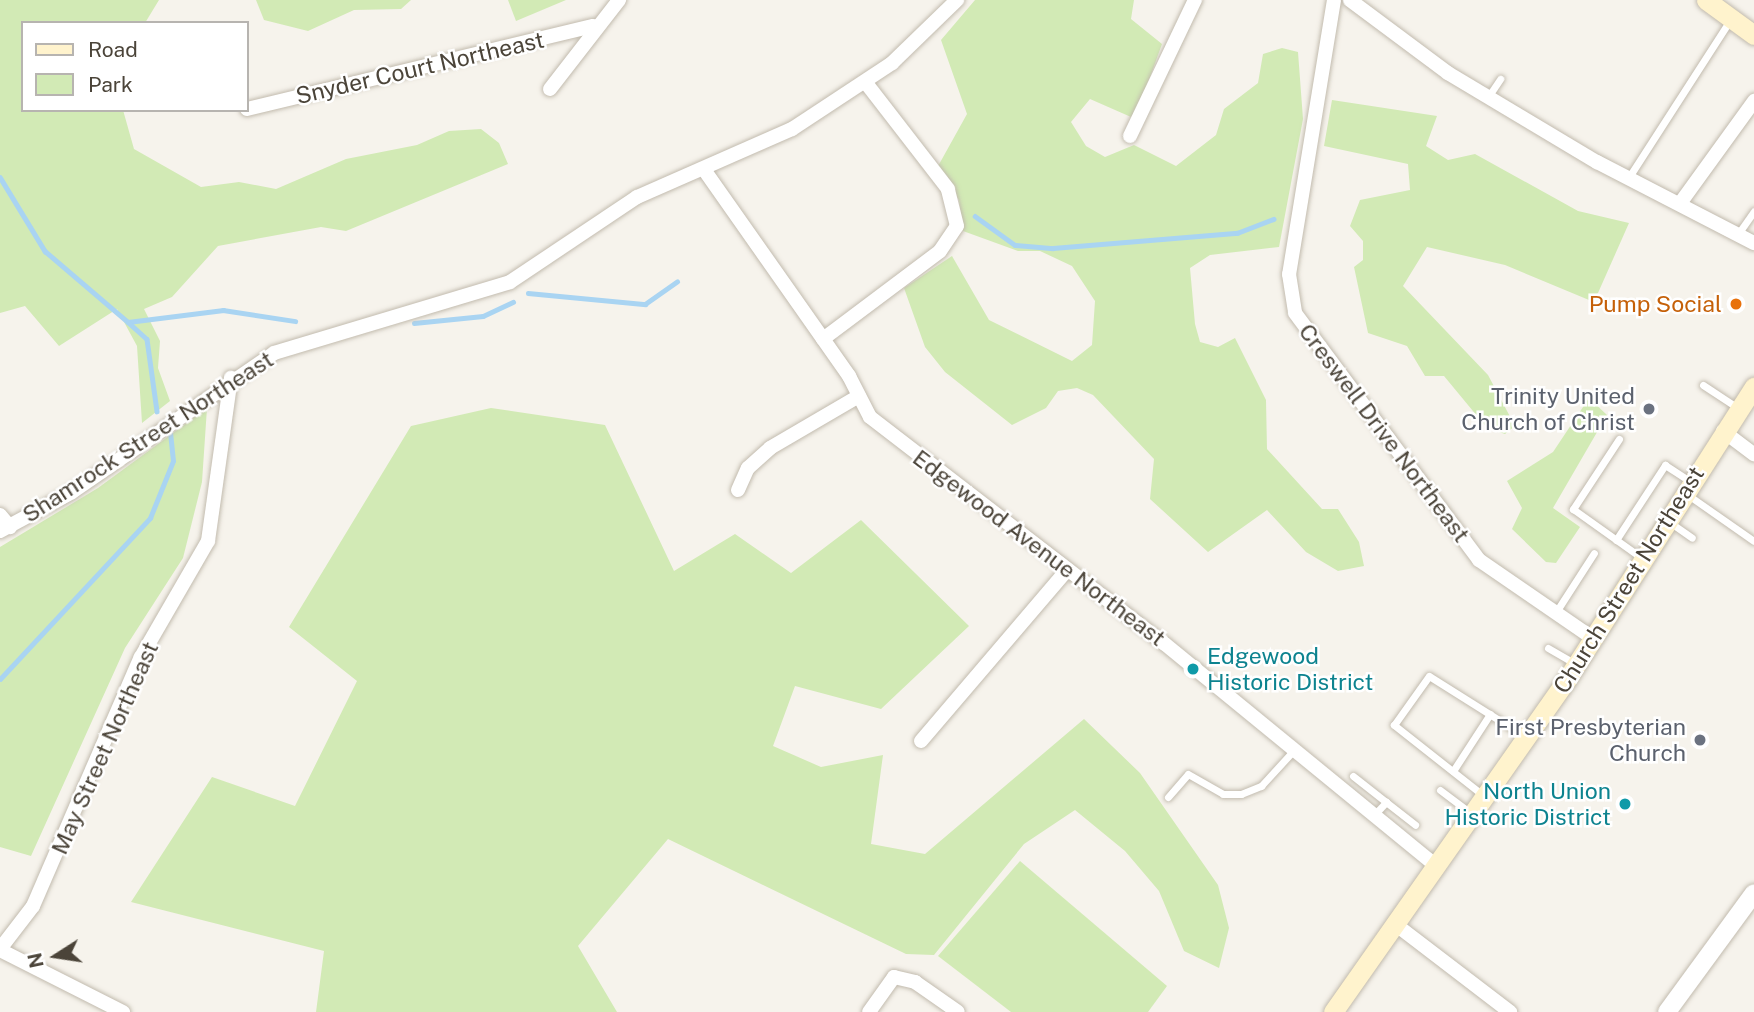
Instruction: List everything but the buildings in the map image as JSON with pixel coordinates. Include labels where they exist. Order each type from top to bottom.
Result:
[{"type":"main road","points":[[1706,0],[1731,19],[1752,30]]},
{"type":"main road","name":"Church Street Northeast","points":[[1333,1012],[1473,816],[1594,639],[1723,431],[1754,387]]},
{"type":"street","points":[[550,89],[593,26],[620,0]]},
{"type":"street","name":"Shamrock Street Northeast","points":[[5,529],[72,492],[231,378],[304,341],[510,282],[609,213],[792,129],[866,83],[957,0]]},
{"type":"street","points":[[1130,136],[1195,0]]},
{"type":"street","name":"Creswell Drive Northeast","points":[[1334,0],[1289,274],[1294,313],[1479,560],[1594,639]]},
{"type":"street","points":[[1350,0],[1488,97],[1629,177],[1681,202],[1754,243]]},
{"type":"street","name":"Snyder Court Northeast","points":[[248,109],[593,26]]},
{"type":"street","points":[[823,339],[940,251],[957,226],[948,189],[866,83]]},
{"type":"street","points":[[1681,202],[1754,101]]},
{"type":"street","name":"Edgewood Avenue Northeast","points":[[705,171],[823,339],[859,397],[887,433],[1067,569],[1437,867]]},
{"type":"street","name":"May Street Northeast","points":[[0,949],[33,906],[141,657],[208,541],[231,378]]},
{"type":"street","points":[[738,490],[770,448],[859,397]]},
{"type":"street","points":[[1723,431],[1754,454]]},
{"type":"street","points":[[0,515],[5,529]]},
{"type":"street","points":[[922,741],[1067,569]]},
{"type":"street","points":[[1667,1012],[1754,893]]},
{"type":"street","points":[[1395,924],[1510,1012]]},
{"type":"street","points":[[0,949],[123,1012]]},
{"type":"street","points":[[869,1012],[894,977],[915,982],[958,1012]]},
{"type":"lane","points":[[1629,177],[1731,19]]},
{"type":"lane","points":[[1488,97],[1500,79]]},
{"type":"lane","points":[[1738,234],[1754,211]]},
{"type":"lane","points":[[1703,385],[1739,409]]},
{"type":"lane","points":[[1619,439],[1573,509],[1643,560]]},
{"type":"lane","points":[[1616,540],[1665,465],[1688,488],[1754,541]]},
{"type":"lane","points":[[1668,521],[1692,538]]},
{"type":"lane","points":[[1555,613],[1594,553]]},
{"type":"lane","points":[[1548,648],[1576,665]]},
{"type":"lane","points":[[1486,797],[1394,725],[1429,676],[1527,737]]},
{"type":"lane","points":[[1453,771],[1490,715]]},
{"type":"lane","points":[[1168,797],[1188,774],[1223,794],[1241,794],[1261,786],[1294,750]]},
{"type":"lane","points":[[1353,776],[1415,825]]},
{"type":"lane","points":[[1440,790],[1473,816]]},
{"type":"lane","points":[[1374,815],[1386,802]]},
{"type":"green space","points":[[0,0],[159,0],[146,21],[21,21],[21,112],[124,112],[134,149],[201,187],[239,182],[276,189],[346,159],[417,145],[449,131],[481,129],[499,143],[508,164],[346,231],[321,227],[218,246],[172,297],[144,309],[160,341],[158,368],[170,401],[142,423],[137,346],[117,309],[59,346],[25,306],[0,313]]},
{"type":"green space","points":[[256,0],[411,0],[401,9],[354,10],[308,31],[264,20]]},
{"type":"green space","points":[[508,0],[566,0],[516,21]]},
{"type":"green space","points":[[975,0],[1134,0],[1131,19],[1162,44],[1141,102],[1131,117],[1090,99],[1071,122],[1086,146],[1105,157],[1134,145],[1176,166],[1216,135],[1224,109],[1258,83],[1263,54],[1282,48],[1298,52],[1303,119],[1279,247],[1210,255],[1190,268],[1195,324],[1200,342],[1218,347],[1235,338],[1266,400],[1267,449],[1322,509],[1338,509],[1359,542],[1364,566],[1338,571],[1306,552],[1267,510],[1208,552],[1150,499],[1154,459],[1093,395],[1077,388],[1058,391],[1046,408],[1012,425],[945,372],[925,347],[904,288],[952,256],[989,320],[1072,361],[1092,345],[1095,301],[1072,266],[1040,251],[1018,251],[963,231],[959,200],[937,168],[967,114],[941,40]]},
{"type":"green space","points":[[1332,100],[1437,116],[1426,146],[1448,160],[1475,154],[1578,211],[1629,223],[1598,293],[1589,300],[1505,265],[1427,247],[1403,286],[1488,375],[1515,426],[1505,434],[1487,428],[1444,376],[1425,376],[1407,346],[1368,333],[1354,267],[1363,260],[1363,241],[1350,226],[1360,200],[1410,190],[1408,164],[1324,146]]},
{"type":"green space","points":[[1589,398],[1607,415],[1553,508],[1580,527],[1556,563],[1546,562],[1512,529],[1522,508],[1507,481],[1553,452]]},
{"type":"green space","points":[[207,408],[202,482],[183,558],[125,648],[31,856],[0,847],[0,547],[98,488]]},
{"type":"green space","points":[[491,408],[605,425],[674,571],[735,534],[791,573],[861,520],[969,626],[881,709],[795,686],[773,746],[821,767],[883,755],[871,844],[925,854],[1084,719],[1140,773],[1218,885],[1229,928],[1219,968],[1184,951],[1159,891],[1125,851],[1075,810],[1024,844],[934,955],[906,954],[668,839],[578,946],[617,1012],[316,1012],[324,951],[131,902],[212,777],[295,806],[357,681],[289,627],[411,426]]},
{"type":"green space","points":[[1020,861],[1167,986],[1148,1012],[1011,1012],[938,956]]},
{"type":"waterway","points":[[0,177],[45,251],[128,322],[223,310],[295,321]]},
{"type":"waterway","points":[[975,216],[1015,245],[1053,248],[1237,233],[1273,219]]},
{"type":"waterway","points":[[528,293],[645,304],[677,282]]},
{"type":"waterway","points":[[414,323],[483,316],[513,302]]},
{"type":"waterway","points":[[128,322],[147,339],[157,411]]},
{"type":"waterway","points":[[0,679],[150,518],[173,461],[170,433]]},
{"type":"place","name":"Pump Social","points":[[1736,304]]},
{"type":"place","name":"Trinity United Church of Christ","points":[[1649,409]]},
{"type":"place","name":"Edgewood Historic District","points":[[1193,669]]},
{"type":"place","name":"First Presbyterian Church","points":[[1700,740]]},
{"type":"place","name":"North Union Historic District","points":[[1625,804]]}]
